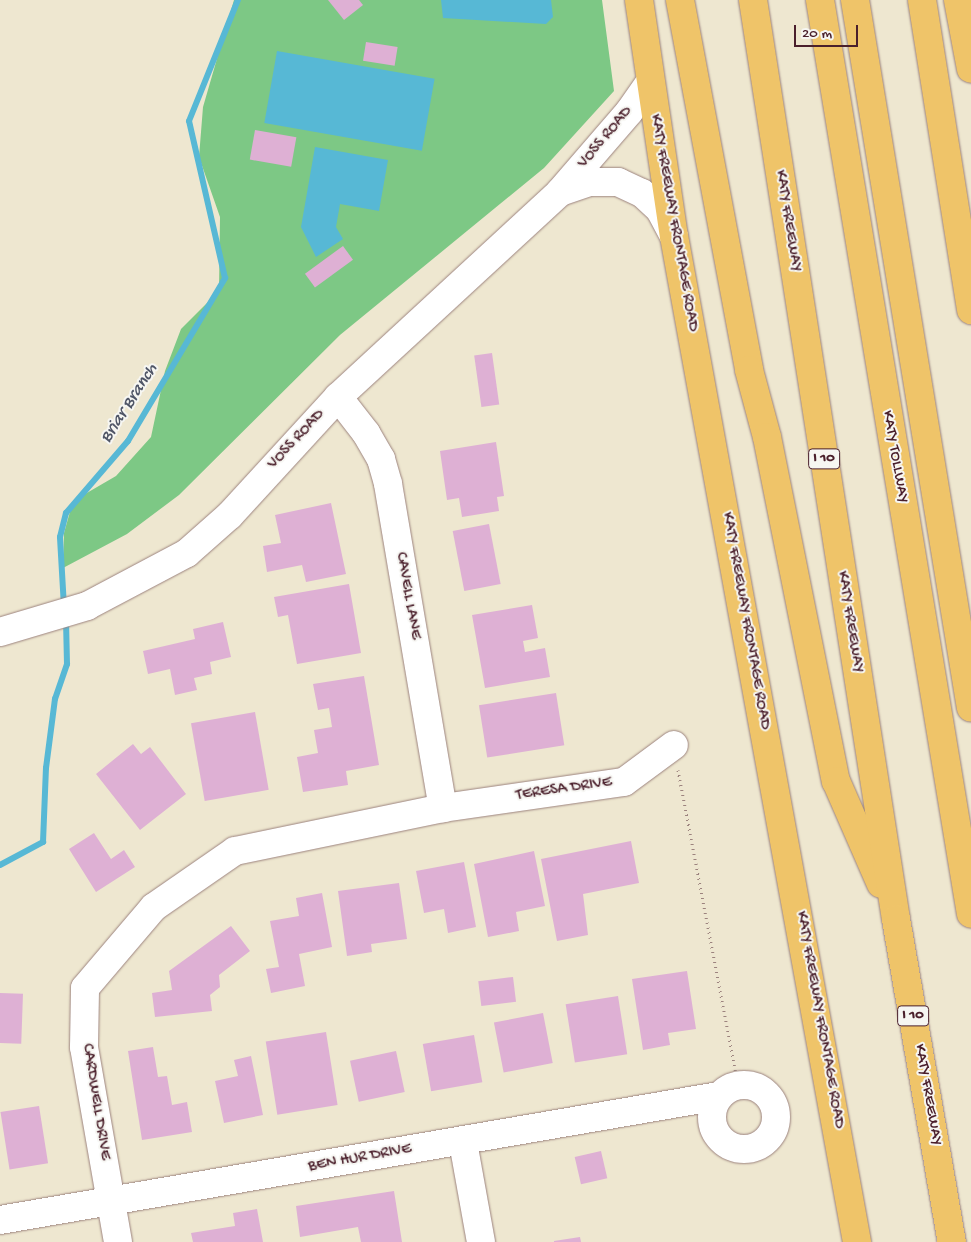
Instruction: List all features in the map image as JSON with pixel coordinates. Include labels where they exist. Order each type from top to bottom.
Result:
[{"type":"main road","name":"KATY FREEWAY FRONTAGE ROAD","points":[[638,0],[674,236],[857,1242]]},
{"type":"main road","points":[[680,0],[749,370],[767,437],[836,782],[896,919]]},
{"type":"main road","name":"KATY FREEWAY","points":[[753,0],[896,919],[952,1242]]},
{"type":"main road","name":"KATY TOLLWAY","points":[[820,0],[971,914]]},
{"type":"main road","name":"KATY TOLLWAY","points":[[855,0],[971,708]]},
{"type":"main road","points":[[922,0],[971,310]]},
{"type":"main road","points":[[958,0],[971,70]]},
{"type":"street","name":"VOSS ROAD","points":[[0,632],[43,621],[87,606],[187,553],[230,515],[338,397],[560,192],[629,112],[650,83]]},
{"type":"street","name":"VOSS ROAD","points":[[560,192],[589,182],[618,182],[642,193],[660,210],[674,236]]},
{"type":"street","name":"CAVELL LANE","points":[[338,397],[366,433],[381,459],[386,476],[443,808]]},
{"type":"street","name":"TERESA DRIVE","points":[[443,808],[624,782],[674,745]]},
{"type":"street","name":"CARDWELL DRIVE","points":[[118,1242],[84,1047],[85,988],[154,907],[235,851],[443,808]]},
{"type":"street","name":"BEN HUR DRIVE","points":[[0,1220],[463,1142],[729,1090]]},
{"type":"street","points":[[463,1142],[481,1242]]},
{"type":"path","points":[[674,745],[729,1090]]},
{"type":"green space","points":[[234,0],[602,0],[614,91],[544,168],[340,335],[179,495],[127,534],[63,568],[64,533],[73,501],[116,476],[151,437],[165,371],[181,329],[219,291],[220,217],[199,157],[203,107]]},
{"type":"water","points":[[441,0],[551,0],[553,17],[546,24],[443,18]]},
{"type":"water","points":[[277,51],[435,79],[422,151],[264,123]]},
{"type":"water","points":[[315,147],[388,160],[379,211],[340,204],[336,227],[343,239],[316,257],[301,227]]},
{"type":"building","points":[[328,0],[359,0],[363,5],[344,20]]},
{"type":"building","points":[[366,42],[398,47],[395,66],[363,61]]},
{"type":"building","points":[[255,130],[296,137],[291,167],[250,160]]},
{"type":"building","points":[[343,246],[353,260],[315,287],[305,274]]},
{"type":"building","points":[[492,353],[499,404],[481,407],[474,356]]},
{"type":"building","points":[[496,442],[504,496],[497,497],[499,511],[462,517],[459,498],[447,500],[440,451]]},
{"type":"building","points":[[331,503],[346,574],[306,582],[302,565],[267,572],[263,546],[281,543],[275,515]]},
{"type":"building","points":[[489,524],[501,584],[464,591],[453,531]]},
{"type":"building","points":[[349,584],[361,653],[297,664],[288,615],[278,617],[274,597]]},
{"type":"building","points":[[532,605],[538,638],[523,641],[525,652],[545,648],[550,677],[485,688],[472,615]]},
{"type":"building","points":[[223,622],[231,657],[210,662],[212,674],[194,678],[197,690],[175,695],[170,669],[148,674],[143,651],[195,639],[193,629]]},
{"type":"building","points":[[364,676],[379,765],[346,771],[348,785],[303,792],[297,757],[318,753],[314,730],[332,727],[329,708],[318,710],[313,684]]},
{"type":"building","points":[[556,693],[564,745],[487,758],[479,705]]},
{"type":"building","points":[[255,712],[269,790],[205,801],[191,723]]},
{"type":"building","points":[[133,744],[141,754],[150,747],[186,794],[140,830],[96,774]]},
{"type":"building","points":[[94,833],[111,859],[124,850],[135,867],[96,892],[69,849]]},
{"type":"building","points":[[631,841],[639,883],[583,894],[588,935],[557,941],[541,859]]},
{"type":"building","points":[[534,851],[545,906],[516,912],[519,931],[488,937],[474,864]]},
{"type":"building","points":[[464,862],[476,927],[448,933],[444,909],[424,913],[416,871]]},
{"type":"building","points":[[399,883],[407,939],[371,944],[372,952],[347,956],[338,891]]},
{"type":"building","points":[[322,893],[332,947],[299,954],[305,986],[271,993],[266,969],[279,967],[270,921],[299,916],[296,898]]},
{"type":"building","points":[[231,926],[250,951],[219,975],[220,987],[210,995],[212,1011],[155,1017],[152,993],[172,990],[169,971]]},
{"type":"building","points":[[687,971],[696,1029],[668,1033],[670,1045],[643,1050],[632,979]]},
{"type":"building","points":[[513,977],[516,1002],[481,1006],[478,981]]},
{"type":"building","points":[[0,993],[23,994],[21,1044],[0,1043]]},
{"type":"building","points":[[618,996],[627,1054],[575,1063],[566,1004]]},
{"type":"building","points":[[543,1013],[553,1063],[504,1073],[494,1023]]},
{"type":"building","points":[[326,1032],[338,1105],[277,1115],[266,1042]]},
{"type":"building","points":[[474,1035],[482,1082],[431,1091],[423,1044]]},
{"type":"building","points":[[153,1047],[158,1077],[167,1076],[172,1105],[187,1102],[192,1132],[142,1140],[128,1051]]},
{"type":"building","points":[[396,1051],[405,1092],[359,1102],[350,1061]]},
{"type":"building","points":[[251,1056],[263,1115],[224,1123],[215,1081],[238,1076],[234,1060]]},
{"type":"building","points":[[39,1106],[48,1163],[10,1169],[0,1112]]},
{"type":"building","points":[[601,1151],[607,1178],[581,1184],[575,1157]]},
{"type":"building","points":[[394,1191],[402,1242],[361,1242],[358,1227],[300,1237],[296,1206]]},
{"type":"building","points":[[257,1209],[263,1242],[193,1242],[191,1233],[235,1226],[233,1213]]},
{"type":"building","points":[[580,1237],[581,1242],[554,1242],[554,1241]]},
{"type":"waterway","name":"Briar Branch","points":[[64,607],[60,537],[66,513],[128,441],[225,278],[189,121],[238,0]]},
{"type":"waterway","name":"Briar Branch","points":[[0,865],[43,842],[46,768],[55,699],[67,664],[66,619]]}]
